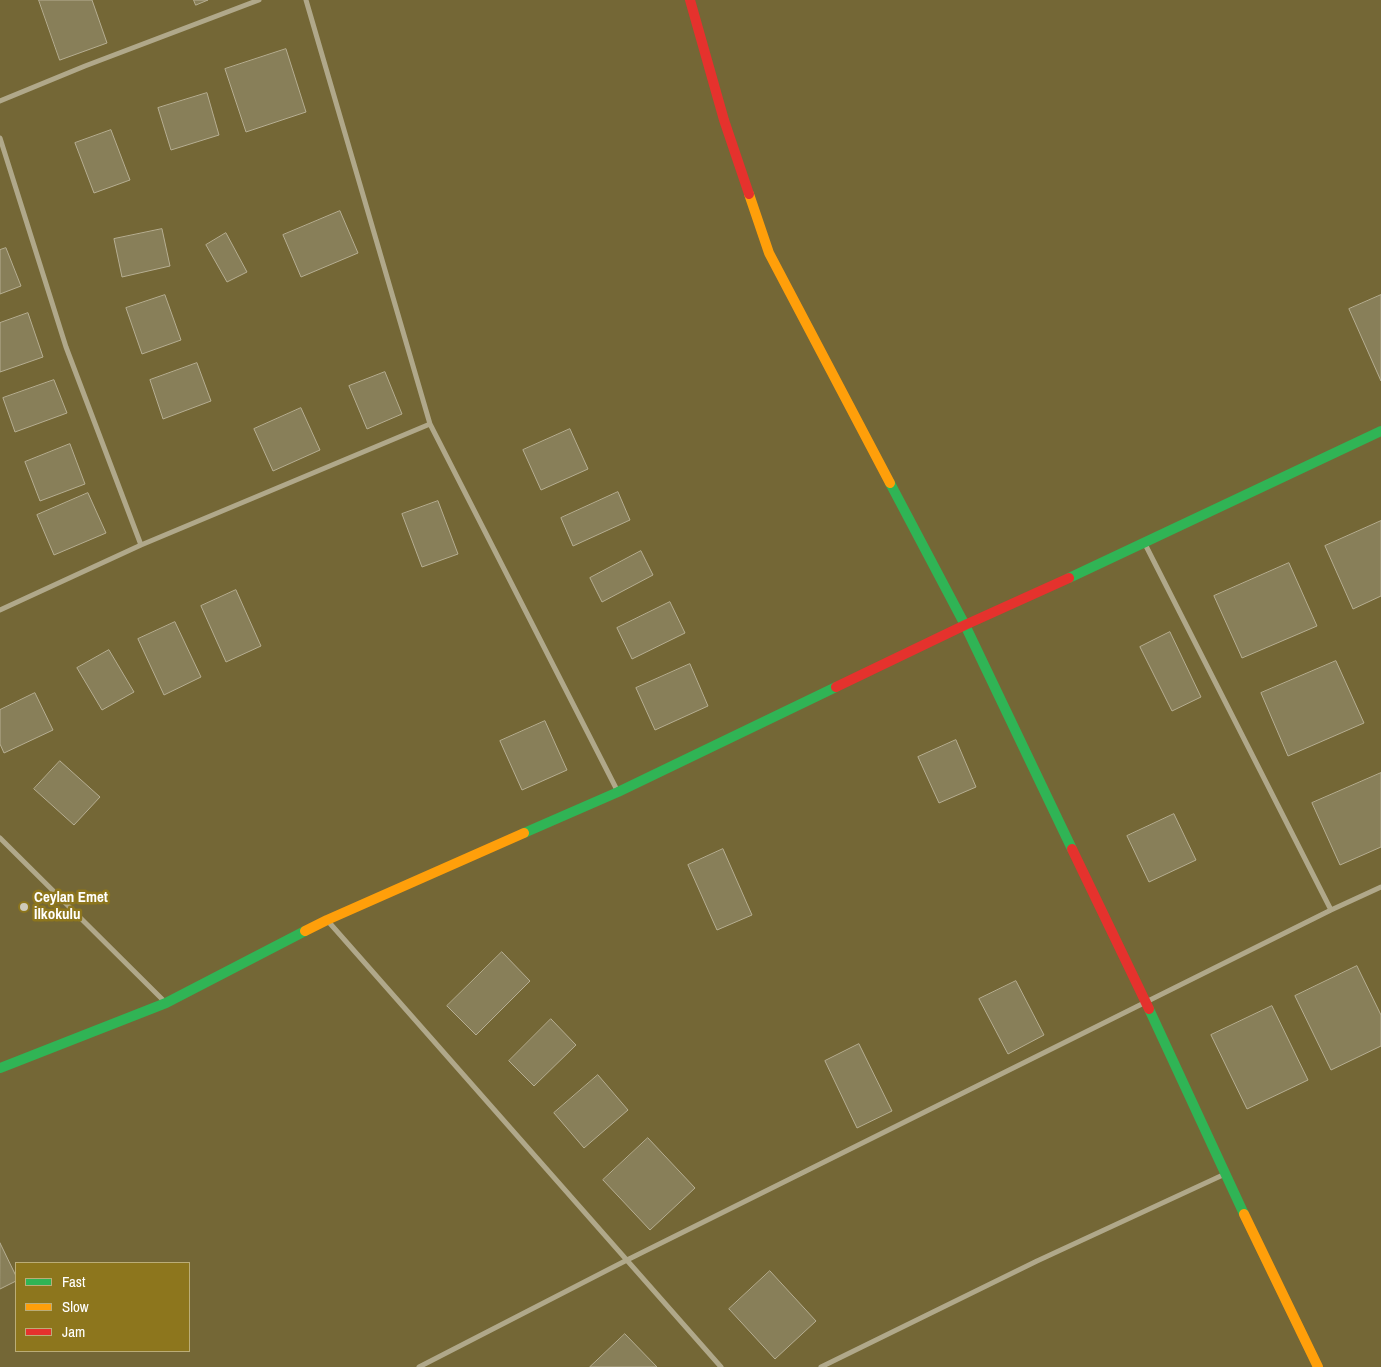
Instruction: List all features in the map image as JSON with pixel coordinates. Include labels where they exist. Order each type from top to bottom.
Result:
[{"type":"street","points":[[0,101],[85,66],[259,0]]},
{"type":"street","points":[[306,0],[430,424],[618,792]]},
{"type":"street","points":[[690,0],[724,120],[769,253],[965,624],[1318,1367]]},
{"type":"street","points":[[0,138],[66,347],[141,545]]},
{"type":"street","points":[[0,610],[141,545],[430,424]]},
{"type":"street","points":[[0,1068],[166,1003],[327,920],[618,792],[965,624],[1145,543],[1381,431]]},
{"type":"street","points":[[1145,543],[1331,910]]},
{"type":"street","points":[[0,838],[166,1003]]},
{"type":"street","points":[[419,1367],[627,1260],[1331,910],[1381,887]]},
{"type":"street","points":[[327,920],[721,1367]]},
{"type":"street","points":[[822,1367],[1037,1261],[1225,1174]]},
{"type":"building","points":[[39,0],[92,0],[107,43],[60,60]]},
{"type":"building","points":[[194,0],[208,0],[196,5]]},
{"type":"building","points":[[286,49],[306,112],[246,132],[225,69]]},
{"type":"building","points":[[207,93],[219,135],[171,150],[158,108]]},
{"type":"building","points":[[111,130],[130,180],[94,193],[75,143]]},
{"type":"building","points":[[340,211],[358,253],[301,277],[283,235]]},
{"type":"building","points":[[162,229],[170,266],[122,277],[114,239]]},
{"type":"building","points":[[226,233],[247,272],[227,282],[206,245]]},
{"type":"building","points":[[6,248],[21,286],[0,294],[0,250]]},
{"type":"building","points":[[165,295],[181,340],[142,354],[126,308]]},
{"type":"building","points":[[1381,295],[1381,381],[1349,309]]},
{"type":"building","points":[[28,313],[43,357],[0,372],[0,323]]},
{"type":"building","points":[[197,363],[211,401],[163,419],[150,380]]},
{"type":"building","points":[[385,372],[402,414],[367,429],[349,386]]},
{"type":"building","points":[[54,380],[67,413],[15,432],[3,398]]},
{"type":"building","points":[[301,408],[320,450],[273,471],[254,429]]},
{"type":"building","points":[[570,429],[588,469],[541,490],[523,450]]},
{"type":"building","points":[[70,444],[85,484],[40,501],[25,462]]},
{"type":"building","points":[[618,492],[630,520],[573,546],[561,518]]},
{"type":"building","points":[[88,493],[106,533],[54,555],[37,515]]},
{"type":"building","points":[[438,501],[458,554],[422,567],[402,514]]},
{"type":"building","points":[[1381,521],[1381,596],[1353,609],[1325,546]]},
{"type":"building","points":[[641,551],[653,575],[602,602],[590,578]]},
{"type":"building","points":[[1289,563],[1317,626],[1242,658],[1214,596]]},
{"type":"building","points":[[236,590],[261,646],[226,662],[201,606]]},
{"type":"building","points":[[670,602],[685,633],[632,659],[617,628]]},
{"type":"building","points":[[175,622],[201,677],[164,695],[138,639]]},
{"type":"building","points":[[1170,632],[1201,697],[1172,711],[1140,647]]},
{"type":"building","points":[[109,650],[134,692],[102,710],[77,668]]},
{"type":"building","points":[[1336,661],[1364,723],[1288,756],[1261,693]]},
{"type":"building","points":[[690,664],[708,706],[655,730],[636,688]]},
{"type":"building","points":[[35,693],[53,730],[4,753],[0,744],[0,710]]},
{"type":"building","points":[[545,721],[567,770],[522,790],[500,741]]},
{"type":"building","points":[[956,740],[976,787],[939,803],[918,757]]},
{"type":"building","points":[[60,761],[100,797],[74,825],[34,789]]},
{"type":"building","points":[[1381,773],[1381,847],[1340,865],[1312,803]]},
{"type":"building","points":[[1174,814],[1196,860],[1149,882],[1127,836]]},
{"type":"building","points":[[723,849],[752,915],[717,930],[688,865]]},
{"type":"building","points":[[502,952],[530,981],[476,1035],[447,1006]]},
{"type":"building","points":[[1357,966],[1381,1015],[1381,1046],[1331,1070],[1295,996]]},
{"type":"building","points":[[1016,981],[1044,1035],[1008,1054],[979,999]]},
{"type":"building","points":[[1272,1006],[1308,1080],[1247,1109],[1211,1035]]},
{"type":"building","points":[[551,1019],[576,1045],[534,1086],[509,1061]]},
{"type":"building","points":[[859,1044],[892,1111],[857,1128],[825,1061]]},
{"type":"building","points":[[598,1075],[628,1110],[584,1148],[554,1113]]},
{"type":"building","points":[[648,1138],[695,1188],[650,1230],[603,1180]]},
{"type":"building","points":[[0,1243],[15,1274],[15,1282],[0,1289]]},
{"type":"building","points":[[770,1271],[816,1321],[775,1359],[729,1309]]},
{"type":"building","points":[[625,1334],[657,1367],[590,1367]]},
{"type":"traffic: fast","points":[[1069,578],[1381,431]]},
{"type":"traffic: fast","points":[[890,483],[965,625],[1072,849]]},
{"type":"traffic: fast","points":[[524,833],[618,792],[836,687]]},
{"type":"traffic: fast","points":[[0,1068],[166,1003],[305,931]]},
{"type":"traffic: fast","points":[[1149,1009],[1244,1214]]},
{"type":"traffic: slow","points":[[749,194],[769,253],[890,483]]},
{"type":"traffic: slow","points":[[305,931],[524,833]]},
{"type":"traffic: slow","points":[[1244,1214],[1318,1367]]},
{"type":"traffic: jam","points":[[690,0],[724,120],[749,194]]},
{"type":"traffic: jam","points":[[836,687],[1069,578]]},
{"type":"traffic: jam","points":[[1072,849],[1149,1009]]},
{"type":"place","name":"Ceylan Emet İlkokulu","points":[[24,907]]}]
